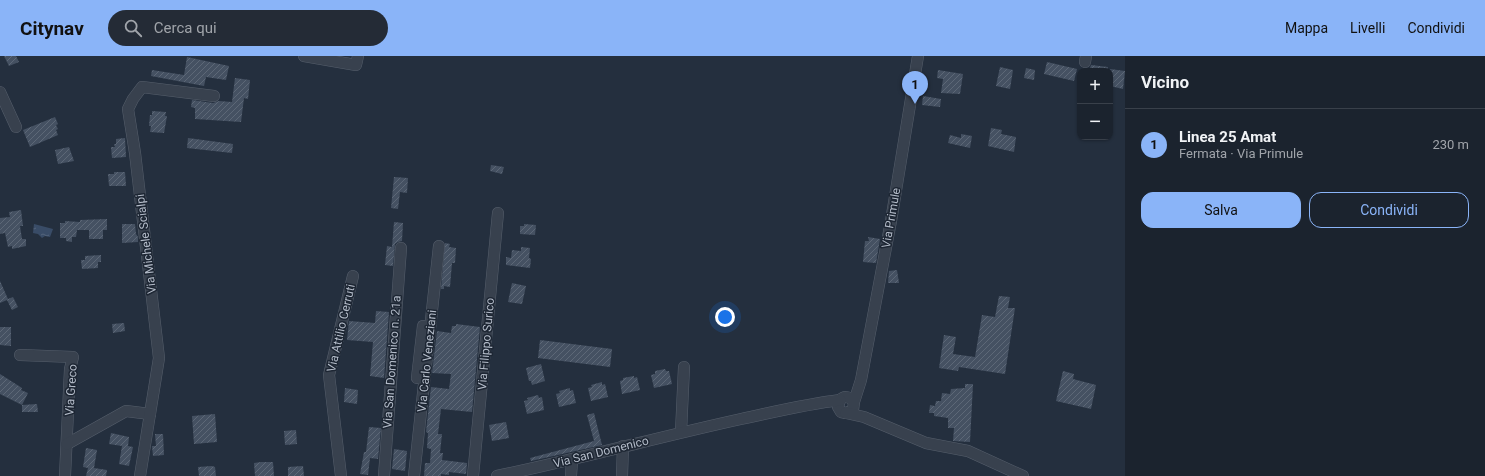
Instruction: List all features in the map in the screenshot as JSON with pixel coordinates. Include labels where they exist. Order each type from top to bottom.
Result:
[{"type":"street","points":[[304,56],[357,60]]},
{"type":"street","name":"Via Primule","points":[[844,413],[853,410],[849,401],[861,380],[891,221],[918,56]]},
{"type":"street","name":"Via Michele Scialpi","points":[[140,476],[159,358],[135,153],[128,109],[133,98],[142,87],[214,96]]},
{"type":"street","points":[[0,92],[16,127]]},
{"type":"street","name":"Via Filippo Surico","points":[[474,476],[498,213]]},
{"type":"street","name":"Via Carlo Veneziani","points":[[414,476],[440,246]]},
{"type":"street","name":"Via San Domenico n. 21a","points":[[384,476],[401,248]]},
{"type":"street","name":"Via Attilio Cerruti","points":[[341,476],[329,375],[353,276]]},
{"type":"street","points":[[406,476],[423,326]]},
{"type":"street","name":"Via Greco","points":[[20,355],[73,357],[70,369],[65,476]]},
{"type":"street","points":[[681,432],[684,367]]},
{"type":"street","points":[[844,413],[838,408],[849,401],[864,416]]},
{"type":"street","name":"Via San Domenico","points":[[497,476],[572,460],[681,432],[814,403],[849,401]]},
{"type":"street","points":[[814,403],[844,413],[864,416],[926,443],[968,451],[1023,476]]},
{"type":"street","points":[[67,444],[126,411],[150,414]]},
{"type":"street","points":[[622,476],[623,446]]},
{"type":"street","points":[[571,476],[572,460]]},
{"type":"water","points":[[34,224],[53,229],[50,237],[45,236],[42,238],[38,234],[33,233]]},
{"type":"building","points":[[4,56],[16,56],[19,62],[9,66]]},
{"type":"building","points":[[187,57],[229,66],[226,80],[206,77],[204,86],[151,76],[152,70],[184,75]]},
{"type":"building","points":[[1047,62],[1077,69],[1074,81],[1044,74]]},
{"type":"building","points":[[1091,65],[1108,67],[1108,68],[1090,68]]},
{"type":"building","points":[[1000,67],[1013,70],[1010,89],[996,86]]},
{"type":"building","points":[[1026,68],[1035,70],[1034,80],[1024,78]]},
{"type":"building","points":[[1113,69],[1125,71],[1123,89],[1113,87]]},
{"type":"building","points":[[938,70],[963,74],[960,94],[941,93],[943,79],[937,78]]},
{"type":"building","points":[[235,78],[250,80],[248,99],[244,98],[241,122],[195,119],[195,108],[191,107],[192,100],[213,103],[219,101],[232,102]]},
{"type":"building","points":[[923,96],[941,99],[940,107],[922,105]]},
{"type":"building","points":[[152,111],[166,112],[165,116],[167,116],[164,133],[150,132],[150,115],[152,115]]},
{"type":"building","points":[[55,117],[58,124],[56,125],[58,129],[56,130],[58,135],[30,147],[23,130]]},
{"type":"building","points":[[991,128],[1002,130],[1001,134],[1016,137],[1014,152],[988,146]]},
{"type":"building","points":[[961,134],[972,136],[970,148],[948,143],[950,135],[961,138]]},
{"type":"building","points":[[125,138],[126,157],[112,158],[111,147],[115,147],[114,144],[116,144],[116,139]]},
{"type":"building","points":[[188,138],[233,144],[232,153],[187,148]]},
{"type":"building","points":[[69,147],[74,161],[58,164],[55,150]]},
{"type":"building","points":[[491,165],[504,167],[502,174],[490,171]]},
{"type":"building","points":[[114,172],[125,172],[126,186],[109,186],[108,174],[114,174]]},
{"type":"building","points":[[394,177],[408,178],[407,193],[400,192],[398,209],[391,208]]},
{"type":"building","points":[[21,210],[23,226],[20,226],[22,239],[26,239],[26,246],[12,249],[12,246],[8,247],[5,233],[0,234],[0,218],[10,217],[9,212]]},
{"type":"building","points":[[107,219],[107,230],[103,230],[103,239],[89,239],[89,230],[77,230],[76,237],[72,237],[72,242],[66,241],[66,238],[60,238],[60,223],[65,223],[65,221],[80,222],[80,220]]},
{"type":"building","points":[[394,222],[403,223],[402,241],[395,244],[393,266],[385,265],[387,246],[392,247]]},
{"type":"building","points":[[122,224],[135,224],[138,242],[122,243]]},
{"type":"building","points":[[524,224],[536,225],[535,235],[520,234],[520,226],[524,226]]},
{"type":"building","points":[[868,237],[880,239],[876,263],[863,262],[865,241],[869,241]]},
{"type":"building","points":[[445,243],[450,244],[449,247],[456,248],[455,263],[452,263],[450,287],[444,286],[444,289],[441,289]]},
{"type":"building","points":[[521,247],[530,248],[530,268],[506,265],[506,257],[511,258],[512,250],[521,251]]},
{"type":"building","points":[[101,255],[101,262],[98,262],[98,268],[82,269],[81,260],[85,260],[85,256]]},
{"type":"building","points":[[897,270],[899,283],[888,283],[889,271]]},
{"type":"building","points":[[0,281],[8,299],[13,297],[18,307],[12,310],[7,300],[0,303]]},
{"type":"building","points":[[512,283],[526,286],[522,304],[508,302]]},
{"type":"building","points":[[999,296],[1010,297],[1008,308],[1015,308],[1005,374],[959,367],[958,371],[939,368],[944,335],[956,337],[953,354],[975,357],[982,315],[995,317]]},
{"type":"building","points":[[376,311],[389,312],[384,378],[370,376],[373,342],[347,340],[349,321],[375,323]]},
{"type":"building","points":[[124,323],[125,331],[113,333],[112,324]]},
{"type":"building","points":[[456,324],[480,327],[472,412],[441,409],[438,434],[442,434],[440,453],[443,453],[442,460],[467,463],[466,474],[449,472],[449,475],[441,474],[441,476],[424,476],[425,463],[430,463],[431,449],[427,448],[428,433],[426,432],[431,387],[449,389],[451,374],[432,373],[437,331],[451,333],[452,326],[456,326]]},
{"type":"building","points":[[0,327],[11,327],[11,346],[0,345]]},
{"type":"building","points":[[540,340],[612,349],[610,367],[538,358]]},
{"type":"building","points":[[541,364],[545,381],[532,385],[531,381],[529,381],[526,368]]},
{"type":"building","points":[[665,369],[666,371],[669,371],[672,384],[654,388],[651,375],[655,374],[655,371]]},
{"type":"building","points":[[1063,371],[1074,374],[1073,379],[1096,385],[1091,409],[1056,401]]},
{"type":"building","points":[[0,374],[22,388],[21,390],[28,393],[22,405],[0,394]]},
{"type":"building","points":[[634,376],[634,378],[637,377],[640,390],[622,394],[620,381],[623,380],[623,378]]},
{"type":"building","points":[[602,382],[602,385],[605,384],[608,397],[591,401],[588,388],[592,387],[591,385]]},
{"type":"building","points":[[965,384],[973,384],[970,442],[953,441],[954,428],[948,428],[948,418],[934,416],[934,413],[929,413],[930,405],[935,406],[936,401],[941,401],[942,393],[950,394],[951,389],[965,388]]},
{"type":"building","points":[[345,388],[358,390],[357,404],[344,402]]},
{"type":"building","points":[[570,388],[570,391],[573,390],[576,403],[559,407],[556,394],[560,393],[559,391]]},
{"type":"building","points":[[538,395],[539,398],[542,397],[544,410],[527,414],[524,401],[528,400],[527,398]]},
{"type":"building","points":[[37,404],[38,412],[22,412],[22,405]]},
{"type":"building","points":[[594,413],[602,445],[531,461],[530,458],[594,441],[587,415]]},
{"type":"building","points":[[215,414],[217,442],[194,444],[192,416]]},
{"type":"building","points":[[506,422],[509,438],[492,441],[489,425]]},
{"type":"building","points":[[369,427],[381,428],[378,459],[370,458],[368,475],[360,474],[364,452],[366,452]]},
{"type":"building","points":[[296,430],[297,444],[285,445],[284,431]]},
{"type":"building","points":[[111,433],[129,437],[128,446],[133,447],[129,466],[119,464],[122,446],[109,444]]},
{"type":"building","points":[[155,434],[163,434],[164,455],[153,456],[152,446],[156,446]]},
{"type":"building","points":[[86,448],[97,450],[94,468],[107,470],[106,476],[86,476],[88,468],[83,467]]},
{"type":"building","points":[[394,449],[407,451],[405,471],[392,469]]},
{"type":"building","points":[[273,462],[274,476],[255,476],[254,463]]},
{"type":"building","points":[[303,466],[304,476],[288,476],[288,467]]},
{"type":"building","points":[[198,467],[215,467],[216,476],[199,476]]},
{"type":"place","name":"Linea 25 Amat","points":[[915,104]]}]
